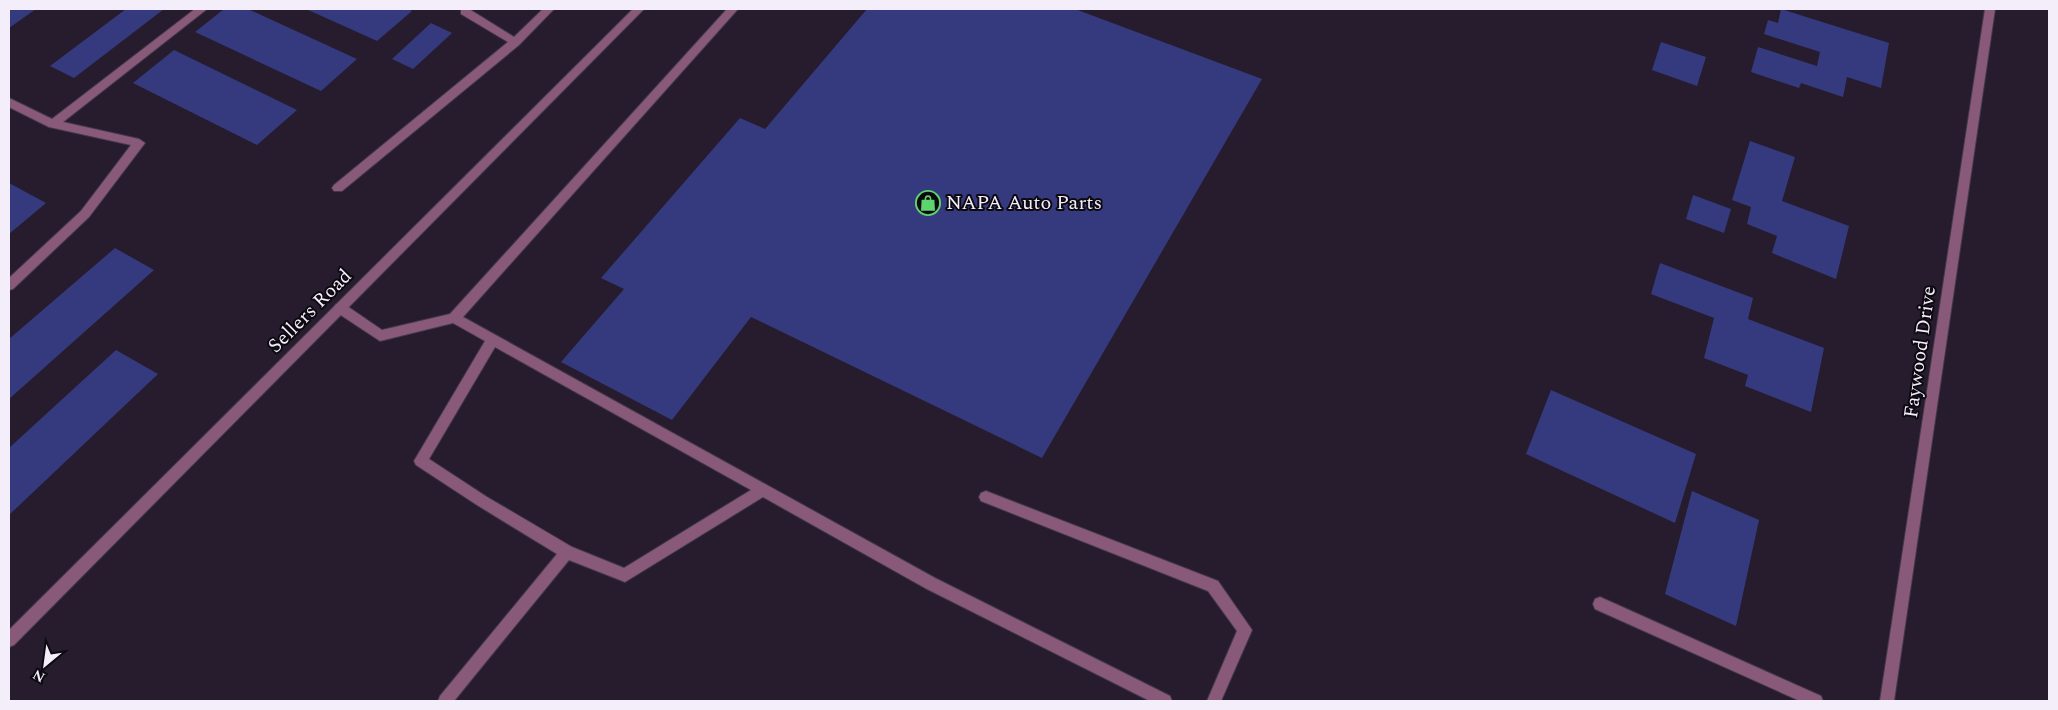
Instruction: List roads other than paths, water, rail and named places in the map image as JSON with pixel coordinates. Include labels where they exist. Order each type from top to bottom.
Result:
[{"type":"street","points":[[53,124],[202,9]]},
{"type":"street","points":[[338,188],[514,42],[549,9]]},
{"type":"street","name":"Sellers Road","points":[[9,640],[638,9]]},
{"type":"street","points":[[340,308],[380,336],[454,318],[733,9]]},
{"type":"street","name":"Faywood Drive","points":[[1887,701],[1990,9]]},
{"type":"street","points":[[465,11],[514,42]]},
{"type":"street","points":[[9,102],[53,124],[139,143],[85,214],[9,285]]},
{"type":"street","points":[[454,318],[930,583],[1165,701]]},
{"type":"street","points":[[493,339],[421,461],[482,501],[568,552],[625,575],[763,490]]},
{"type":"street","points":[[986,497],[1213,586],[1245,630],[1214,701]]},
{"type":"street","points":[[445,701],[568,552]]},
{"type":"street","points":[[1600,604],[1816,701]]},
{"type":"place","name":"NAPA Auto Parts","points":[[928,203]]}]
